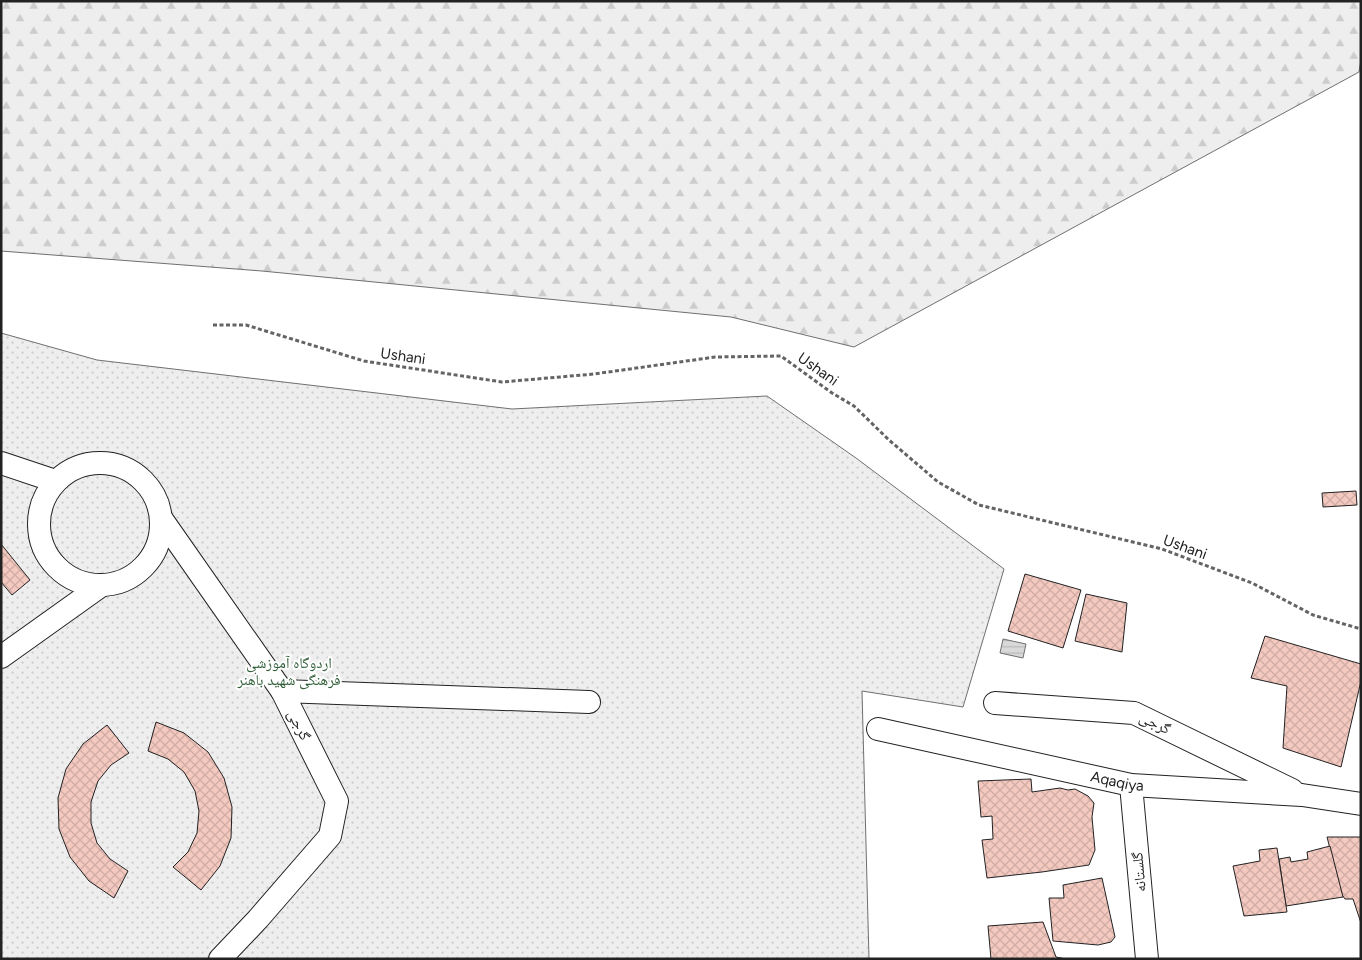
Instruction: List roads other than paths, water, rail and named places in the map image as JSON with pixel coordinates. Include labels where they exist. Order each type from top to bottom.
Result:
[{"type":"street","points":[[1,462],[55,481]]},
{"type":"street","points":[[90,463],[110,463],[129,469],[145,482],[156,498],[161,518],[160,538],[152,556],[139,571],[121,581],[102,585],[81,582],[63,573],[48,558],[40,539],[38,518],[44,498],[55,481],[71,469],[90,463]]},
{"type":"street","points":[[161,518],[282,691]]},
{"type":"street","points":[[1,657],[102,585]]},
{"type":"street","name":"گرجی","points":[[220,959],[258,919],[330,836],[337,801],[282,691],[590,702]]},
{"type":"street","name":"گرجی","points":[[994,703],[1134,713],[1302,795]]},
{"type":"street","name":"Aqaqiya","points":[[878,729],[1131,785],[1302,795],[1361,804]]},
{"type":"street","name":"گلستانه","points":[[1131,785],[1147,959]]},
{"type":"park label","name":"اردوگاه آموزشی فرهنگی شهید باهنر","points":[[289,672]]}]
